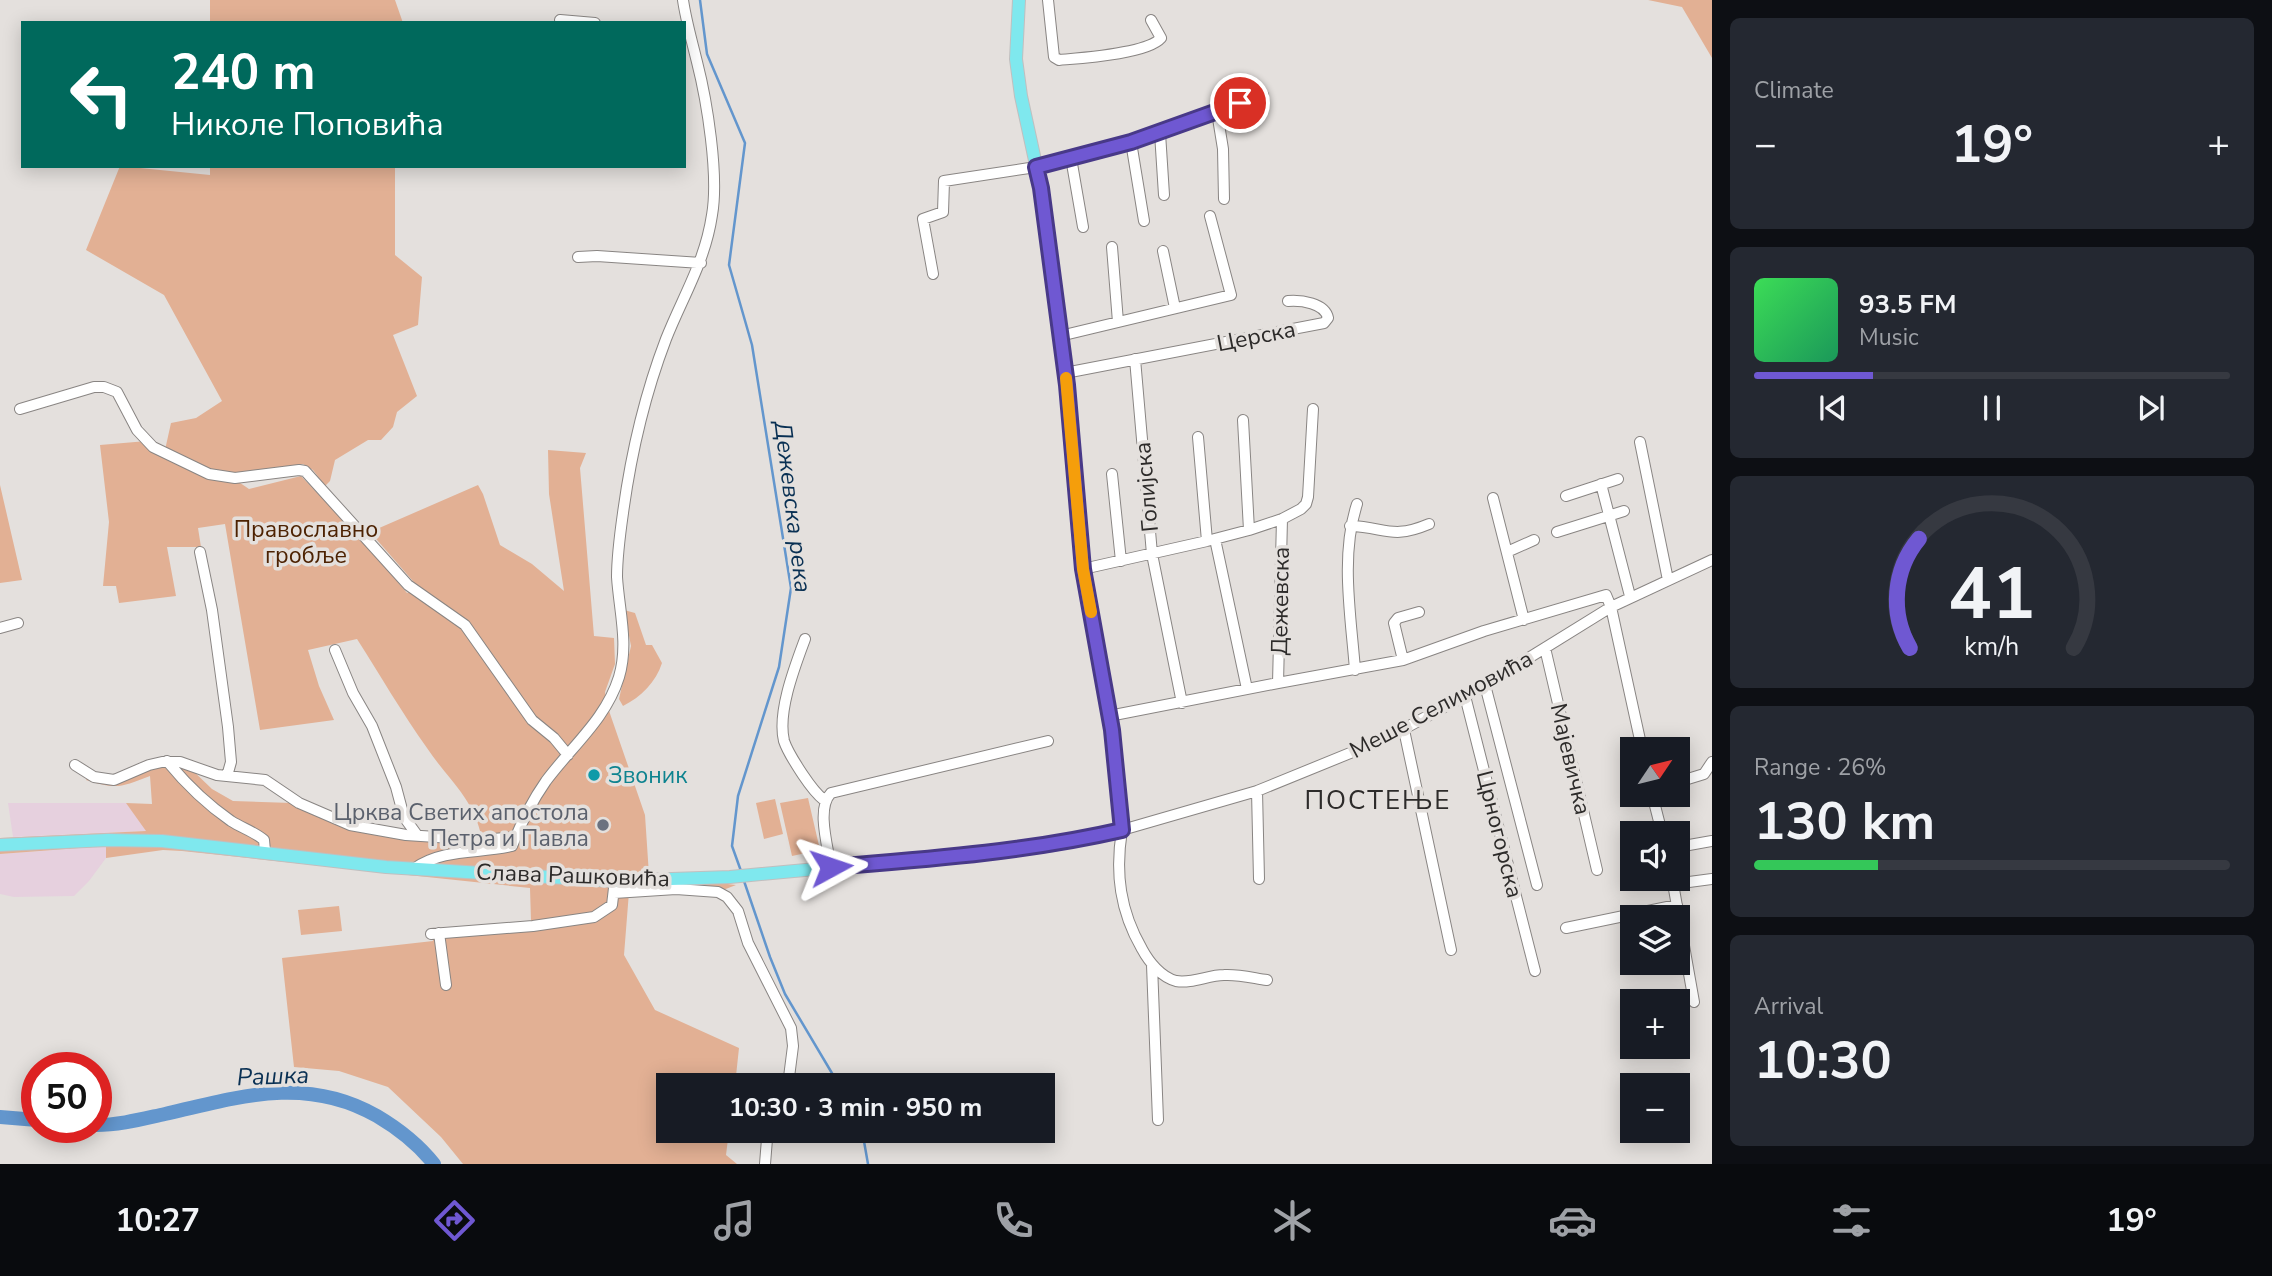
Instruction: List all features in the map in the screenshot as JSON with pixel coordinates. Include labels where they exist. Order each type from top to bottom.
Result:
[{"type":"main road","points":[[1019,0],[1016,59],[1021,96],[1041,188],[1065,373],[1083,569],[1109,716],[1122,830]]},
{"type":"main road","name":"Меше Селимовића","points":[[768,874],[999,852],[1054,845],[1122,830]]},
{"type":"main road","name":"Слава Рашковића","points":[[0,845],[152,840],[346,863],[614,887],[768,874]]},
{"type":"street","name":"Слава Рашковића","points":[[683,0],[685,21]]},
{"type":"street","points":[[1048,0],[1054,57],[1059,60],[1101,57],[1153,44],[1161,38],[1151,20]]},
{"type":"street","points":[[560,20],[572,21]]},
{"type":"street","name":"Слава Рашковића","points":[[415,868],[439,855],[492,851],[512,846],[530,804],[605,710],[619,676],[624,646],[617,575],[634,448],[667,336],[701,263],[713,213],[714,179],[698,64],[687,34]]},
{"type":"street","points":[[933,274],[923,219],[943,212],[944,181],[1036,167],[1131,142],[1263,95]]},
{"type":"street","points":[[1217,112],[1223,149],[1224,199]]},
{"type":"street","points":[[1160,133],[1164,195]]},
{"type":"street","points":[[1131,142],[1144,221]]},
{"type":"street","points":[[1071,158],[1083,227]]},
{"type":"street","points":[[1060,336],[1231,295],[1210,216]]},
{"type":"street","points":[[1112,247],[1118,322]]},
{"type":"street","points":[[1163,251],[1175,308]]},
{"type":"street","points":[[578,257],[701,263]]},
{"type":"street","name":"Церска","points":[[1065,373],[1324,323],[1328,318],[1323,308],[1288,301]]},
{"type":"street","name":"Голијска","points":[[1135,359],[1152,554]]},
{"type":"street","points":[[20,409],[94,387],[104,387],[117,392],[137,430],[153,447],[209,474],[234,478],[305,471],[408,585],[465,625],[532,720],[554,738],[568,755]]},
{"type":"street","name":"Голијска","points":[[1083,569],[1249,530],[1282,519],[1306,504],[1313,409]]},
{"type":"street","points":[[1243,420],[1249,530]]},
{"type":"street","points":[[1198,437],[1211,540]]},
{"type":"street","points":[[1640,442],[1668,580]]},
{"type":"street","name":"Голијска","points":[[1112,474],[1121,561]]},
{"type":"street","points":[[1566,496],[1618,479]]},
{"type":"street","points":[[1601,484],[1630,596]]},
{"type":"street","points":[[1493,498],[1524,620]]},
{"type":"street","points":[[1355,670],[1349,601],[1350,526],[1357,504]]},
{"type":"street","points":[[1557,532],[1624,510]]},
{"type":"street","name":"Дежевска","points":[[1278,683],[1282,519]]},
{"type":"street","points":[[1350,526],[1397,533],[1429,524]]},
{"type":"street","name":"Дежевска","points":[[1211,540],[1247,689]]},
{"type":"street","points":[[1507,552],[1534,540]]},
{"type":"street","points":[[200,552],[212,610],[228,727],[231,762],[227,776]]},
{"type":"street","points":[[1152,554],[1182,703]]},
{"type":"street","name":"Меше Селимовића","points":[[1122,830],[1257,791],[1404,730],[1485,685],[1630,596],[1712,560]]},
{"type":"street","name":"Дежевска","points":[[1109,716],[1403,660],[1604,594],[1611,607]]},
{"type":"street","points":[[1611,607],[1639,737]]},
{"type":"street","points":[[1403,660],[1394,623],[1398,618],[1419,612]]},
{"type":"street","points":[[0,628],[18,623]]},
{"type":"street","points":[[805,639],[787,698],[783,729],[790,754],[816,794],[824,800]]},
{"type":"street","name":"Мајевичка","points":[[1545,648],[1597,870]]},
{"type":"street","points":[[334,650],[353,693],[372,726],[396,787],[404,817],[417,835]]},
{"type":"street","points":[[1485,685],[1537,886]]},
{"type":"street","name":"Црногорска","points":[[1465,696],[1535,971]]},
{"type":"street","points":[[1404,730],[1451,950]]},
{"type":"street","points":[[831,867],[823,812],[824,800],[831,793],[1048,741]]},
{"type":"street","name":"Слава Рашковића","points":[[167,761],[183,763],[201,771],[264,780],[293,799],[344,823],[397,834],[482,840],[516,837]]},
{"type":"street","points":[[75,765],[94,777],[114,780],[149,765],[167,761],[219,812],[246,831],[261,837],[264,840],[265,852]]},
{"type":"street","points":[[1690,776],[1710,767]]},
{"type":"street","points":[[1257,791],[1259,879]]},
{"type":"street","points":[[1122,830],[1120,891],[1125,915],[1152,965],[1174,980],[1185,982],[1224,975],[1267,980]]},
{"type":"street","points":[[1690,845],[1712,841]]},
{"type":"street","points":[[1690,880],[1712,879]]},
{"type":"street","name":"Слава Рашковића","points":[[446,985],[435,934],[533,926],[594,917],[609,908],[613,901],[614,887],[718,892],[727,897],[738,911],[748,943],[791,1028],[793,1046],[790,1073]]},
{"type":"street","points":[[1675,891],[1677,905]]},
{"type":"street","points":[[1566,928],[1620,917]]},
{"type":"street","points":[[1152,965],[1158,1120]]},
{"type":"street","points":[[1689,975],[1694,1002]]},
{"type":"street","points":[[765,1164],[767,1143]]},
{"type":"shaded area","points":[[8,803],[126,803],[147,831],[13,837]]},
{"type":"shaded area","points":[[107,846],[106,858],[74,896],[14,897],[0,894],[0,854]]},
{"type":"green space","points":[[210,0],[395,0],[402,21],[210,21]]},
{"type":"green space","points":[[1648,0],[1712,0],[1712,58],[1682,7]]},
{"type":"green space","points":[[119,168],[210,175],[210,168],[395,168],[395,255],[422,277],[418,325],[393,335],[417,396],[397,412],[393,427],[381,440],[368,440],[335,460],[330,481],[325,486],[313,470],[303,464],[235,475],[212,472],[165,450],[171,423],[196,418],[222,401],[164,295],[86,250]]},
{"type":"green space","name":"Православно гробље","points":[[147,441],[172,455],[225,475],[249,489],[301,476],[363,541],[407,593],[419,588],[370,532],[478,485],[500,545],[532,564],[564,591],[549,494],[548,450],[586,453],[580,468],[594,636],[614,638],[615,664],[605,692],[607,705],[645,815],[649,875],[736,885],[718,892],[629,892],[624,955],[655,1010],[739,1048],[736,1073],[656,1073],[656,1143],[728,1143],[726,1155],[737,1164],[463,1164],[441,1137],[388,1087],[339,1071],[294,1067],[282,958],[433,941],[432,931],[531,921],[530,888],[182,851],[163,850],[106,858],[106,846],[0,854],[0,838],[146,831],[126,803],[152,804],[150,776],[125,785],[112,786],[86,780],[90,772],[111,777],[182,759],[189,760],[189,767],[212,789],[233,801],[292,803],[344,823],[482,839],[467,801],[418,735],[357,639],[308,650],[319,686],[334,720],[260,730],[225,524],[198,528],[201,547],[167,547],[176,596],[119,603],[116,586],[103,586],[109,522],[100,445]]},
{"type":"green space","points":[[0,485],[22,580],[0,583]]},
{"type":"green space","points":[[624,610],[635,613],[646,645],[652,645],[662,663],[647,688],[623,706],[619,699],[631,646]]},
{"type":"green space","points":[[808,798],[820,850],[792,856],[780,803]]},
{"type":"green space","points":[[775,799],[783,834],[764,839],[756,803]]},
{"type":"green space","points":[[339,906],[342,931],[301,935],[298,910]]},
{"type":"waterway","name":"Дежевска река","points":[[700,0],[707,54],[745,143],[729,265],[752,345],[791,588],[779,667],[738,796],[732,846],[741,871]]},
{"type":"waterway","name":"Дежевска река","points":[[744,881],[785,994],[832,1073]]},
{"type":"waterway","name":"Рашка","points":[[112,1124],[245,1096],[272,1093],[324,1096],[350,1103],[377,1116],[408,1137],[434,1164]]},
{"type":"waterway","name":"Рашка","points":[[0,1117],[21,1119]]},
{"type":"waterway","name":"Дежевска река","points":[[864,1143],[868,1164]]},
{"type":"slow traffic","points":[[1066,378],[1083,569],[1091,612]]},
{"type":"place","name":"Звоник","points":[[594,775]]},
{"type":"place","name":"Црква Светих апостола Петра и Павла","points":[[603,825]]},
{"type":"district","name":"ПОСТЕЊЕ","points":[[1378,800]]},
{"type":"route","points":[[831,867],[999,852],[1054,845],[1122,830],[1112,730],[1083,569],[1067,385],[1036,167],[1160,133],[1240,103]]}]
